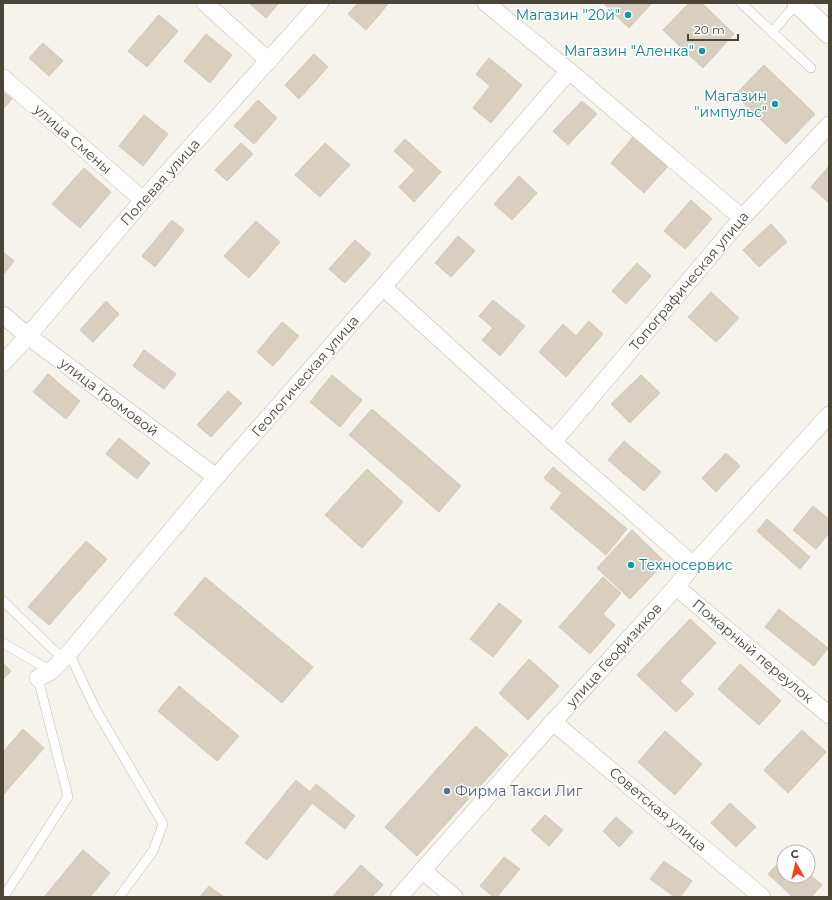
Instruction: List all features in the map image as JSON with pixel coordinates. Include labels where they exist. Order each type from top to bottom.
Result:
[{"type":"street","points":[[205,3],[269,61]]},
{"type":"street","name":"Полевая улица","points":[[3,363],[28,336],[143,200],[320,3]]},
{"type":"street","points":[[486,3],[569,71],[742,218]]},
{"type":"street","points":[[798,3],[829,34]]},
{"type":"street","name":"Геологическая улица","points":[[55,665],[216,477],[383,287],[569,71]]},
{"type":"street","name":"улица Смены","points":[[3,78],[143,200]]},
{"type":"street","name":"Топографическая улица","points":[[554,442],[742,218],[829,125]]},
{"type":"street","points":[[383,287],[554,442],[693,565]]},
{"type":"street","name":"улица Громовой","points":[[3,315],[28,336],[216,477]]},
{"type":"street","name":"улица Геофизиков","points":[[399,897],[553,722],[676,587],[693,565],[829,415]]},
{"type":"street","name":"Пожарный переулок","points":[[676,587],[829,715]]},
{"type":"street","name":"Советская улица","points":[[553,722],[762,897]]},
{"type":"street","points":[[423,871],[454,897]]},
{"type":"lane","points":[[741,3],[811,68]]},
{"type":"lane","points":[[772,32],[798,3]]},
{"type":"lane","points":[[3,602],[55,665],[95,708],[163,824],[153,851],[119,897]]},
{"type":"lane","points":[[3,642],[55,665]]},
{"type":"lane","points":[[6,893],[68,797],[55,665]]},
{"type":"building","points":[[249,3],[279,3],[266,18]]},
{"type":"building","points":[[358,3],[389,3],[366,30],[348,14]]},
{"type":"building","name":"Магазин \"20й\"","points":[[603,3],[652,3],[629,28]]},
{"type":"building","name":"Магазин \"Аленка\"","points":[[689,3],[702,3],[734,34],[703,68],[663,30]]},
{"type":"building","points":[[159,15],[178,31],[147,67],[128,51]]},
{"type":"building","points":[[206,34],[232,55],[210,83],[184,61]]},
{"type":"building","points":[[43,43],[63,61],[49,76],[29,58]]},
{"type":"building","points":[[314,54],[328,67],[299,99],[285,85]]},
{"type":"building","points":[[489,58],[522,85],[491,123],[473,108],[490,86],[476,74]]},
{"type":"building","name":"Магазин \"импульс\"","points":[[764,65],[815,114],[786,144],[735,95]]},
{"type":"building","points":[[3,92],[12,99],[3,109]]},
{"type":"building","points":[[258,100],[277,118],[254,144],[234,126]]},
{"type":"building","points":[[582,101],[597,114],[568,145],[553,131]]},
{"type":"building","points":[[144,115],[168,134],[143,166],[119,146]]},
{"type":"building","points":[[634,136],[668,166],[644,193],[611,163]]},
{"type":"building","points":[[405,139],[441,172],[414,202],[399,187],[415,170],[394,151]]},
{"type":"building","points":[[241,143],[253,154],[227,181],[215,170]]},
{"type":"building","points":[[325,143],[350,165],[320,197],[295,175]]},
{"type":"building","points":[[829,166],[829,203],[811,187]]},
{"type":"building","points":[[84,168],[111,192],[80,228],[52,204]]},
{"type":"building","points":[[519,176],[537,193],[512,220],[494,204]]},
{"type":"building","points":[[691,200],[712,219],[685,249],[664,231]]},
{"type":"building","points":[[172,220],[184,230],[155,267],[142,256]]},
{"type":"building","points":[[256,221],[280,242],[249,278],[224,256]]},
{"type":"building","points":[[771,224],[787,242],[759,267],[743,250]]},
{"type":"building","points":[[458,236],[475,251],[451,277],[435,263]]},
{"type":"building","points":[[355,240],[371,254],[345,283],[329,269]]},
{"type":"building","points":[[3,252],[14,261],[3,275]]},
{"type":"building","points":[[637,263],[651,276],[626,304],[612,291]]},
{"type":"building","points":[[711,292],[739,318],[716,342],[688,317]]},
{"type":"building","points":[[493,300],[525,326],[500,356],[482,340],[493,328],[479,316]]},
{"type":"building","points":[[106,301],[119,314],[93,342],[80,330]]},
{"type":"building","points":[[589,321],[603,334],[566,377],[539,352],[563,324],[576,336]]},
{"type":"building","points":[[282,322],[299,336],[273,366],[257,352]]},
{"type":"building","points":[[144,350],[176,374],[164,389],[133,366]]},
{"type":"building","points":[[48,374],[80,401],[66,419],[33,392]]},
{"type":"building","points":[[332,375],[362,400],[340,427],[310,402]]},
{"type":"building","points":[[641,375],[660,393],[630,423],[611,404]]},
{"type":"building","points":[[228,391],[242,403],[211,437],[197,425]]},
{"type":"building","points":[[372,409],[461,486],[439,512],[349,435]]},
{"type":"building","points":[[119,438],[150,463],[137,479],[106,454]]},
{"type":"building","points":[[624,441],[661,472],[644,491],[608,460]]},
{"type":"building","points":[[726,453],[740,466],[716,492],[702,478]]},
{"type":"building","points":[[553,467],[627,529],[606,555],[550,508],[562,493],[544,478]]},
{"type":"building","points":[[367,469],[403,502],[362,548],[325,515]]},
{"type":"building","points":[[813,506],[829,519],[829,533],[816,549],[793,530]]},
{"type":"building","points":[[767,519],[810,557],[800,569],[757,531]]},
{"type":"building","name":"Техносервис","points":[[632,530],[665,562],[630,599],[597,568]]},
{"type":"building","points":[[86,541],[107,559],[49,625],[28,607]]},
{"type":"building","points":[[205,577],[313,667],[282,703],[174,614]]},
{"type":"building","points":[[603,577],[621,593],[603,614],[615,625],[590,654],[559,627]]},
{"type":"building","points":[[499,603],[522,621],[493,657],[470,639]]},
{"type":"building","points":[[779,609],[828,648],[814,666],[765,627]]},
{"type":"building","points":[[690,619],[716,643],[680,681],[694,694],[676,712],[637,675]]},
{"type":"building","points":[[529,659],[559,686],[528,720],[499,693]]},
{"type":"building","points":[[3,663],[11,671],[3,679]]},
{"type":"building","points":[[740,664],[781,701],[759,725],[718,689]]},
{"type":"building","points":[[179,686],[239,736],[217,761],[158,711]]},
{"type":"building","name":"Фирма Такси Лиг","points":[[476,726],[508,755],[417,856],[385,827]]},
{"type":"building","points":[[23,729],[44,748],[3,795],[3,752]]},
{"type":"building","points":[[802,730],[826,752],[788,793],[764,770]]},
{"type":"building","points":[[665,731],[702,764],[675,795],[638,762]]},
{"type":"building","points":[[296,780],[310,792],[316,784],[355,816],[345,829],[312,803],[267,860],[245,843]]},
{"type":"building","points":[[730,803],[756,827],[736,847],[711,823]]},
{"type":"building","points":[[545,815],[563,830],[549,846],[531,830]]},
{"type":"building","points":[[616,817],[633,832],[619,847],[603,831]]},
{"type":"building","points":[[83,850],[110,873],[90,897],[44,897]]},
{"type":"building","points":[[504,857],[520,869],[497,897],[494,897],[480,886]]},
{"type":"building","points":[[664,861],[692,881],[680,897],[675,897],[650,879]]},
{"type":"building","points":[[361,865],[383,885],[372,897],[332,897]]},
{"type":"building","points":[[776,866],[776,881],[768,874]]},
{"type":"building","points":[[816,880],[822,885],[811,897],[793,897],[779,884],[816,884]]},
{"type":"building","points":[[209,886],[224,897],[200,897]]},
{"type":"place","name":"Магазин \"20й\"","points":[[628,15]]},
{"type":"place","name":"Магазин \"Аленка\"","points":[[702,51]]},
{"type":"place","name":"Магазин \"импульс\"","points":[[775,104]]},
{"type":"place","name":"Техносервис","points":[[631,565]]},
{"type":"place","name":"Фирма Такси Лиг","points":[[447,791]]}]
